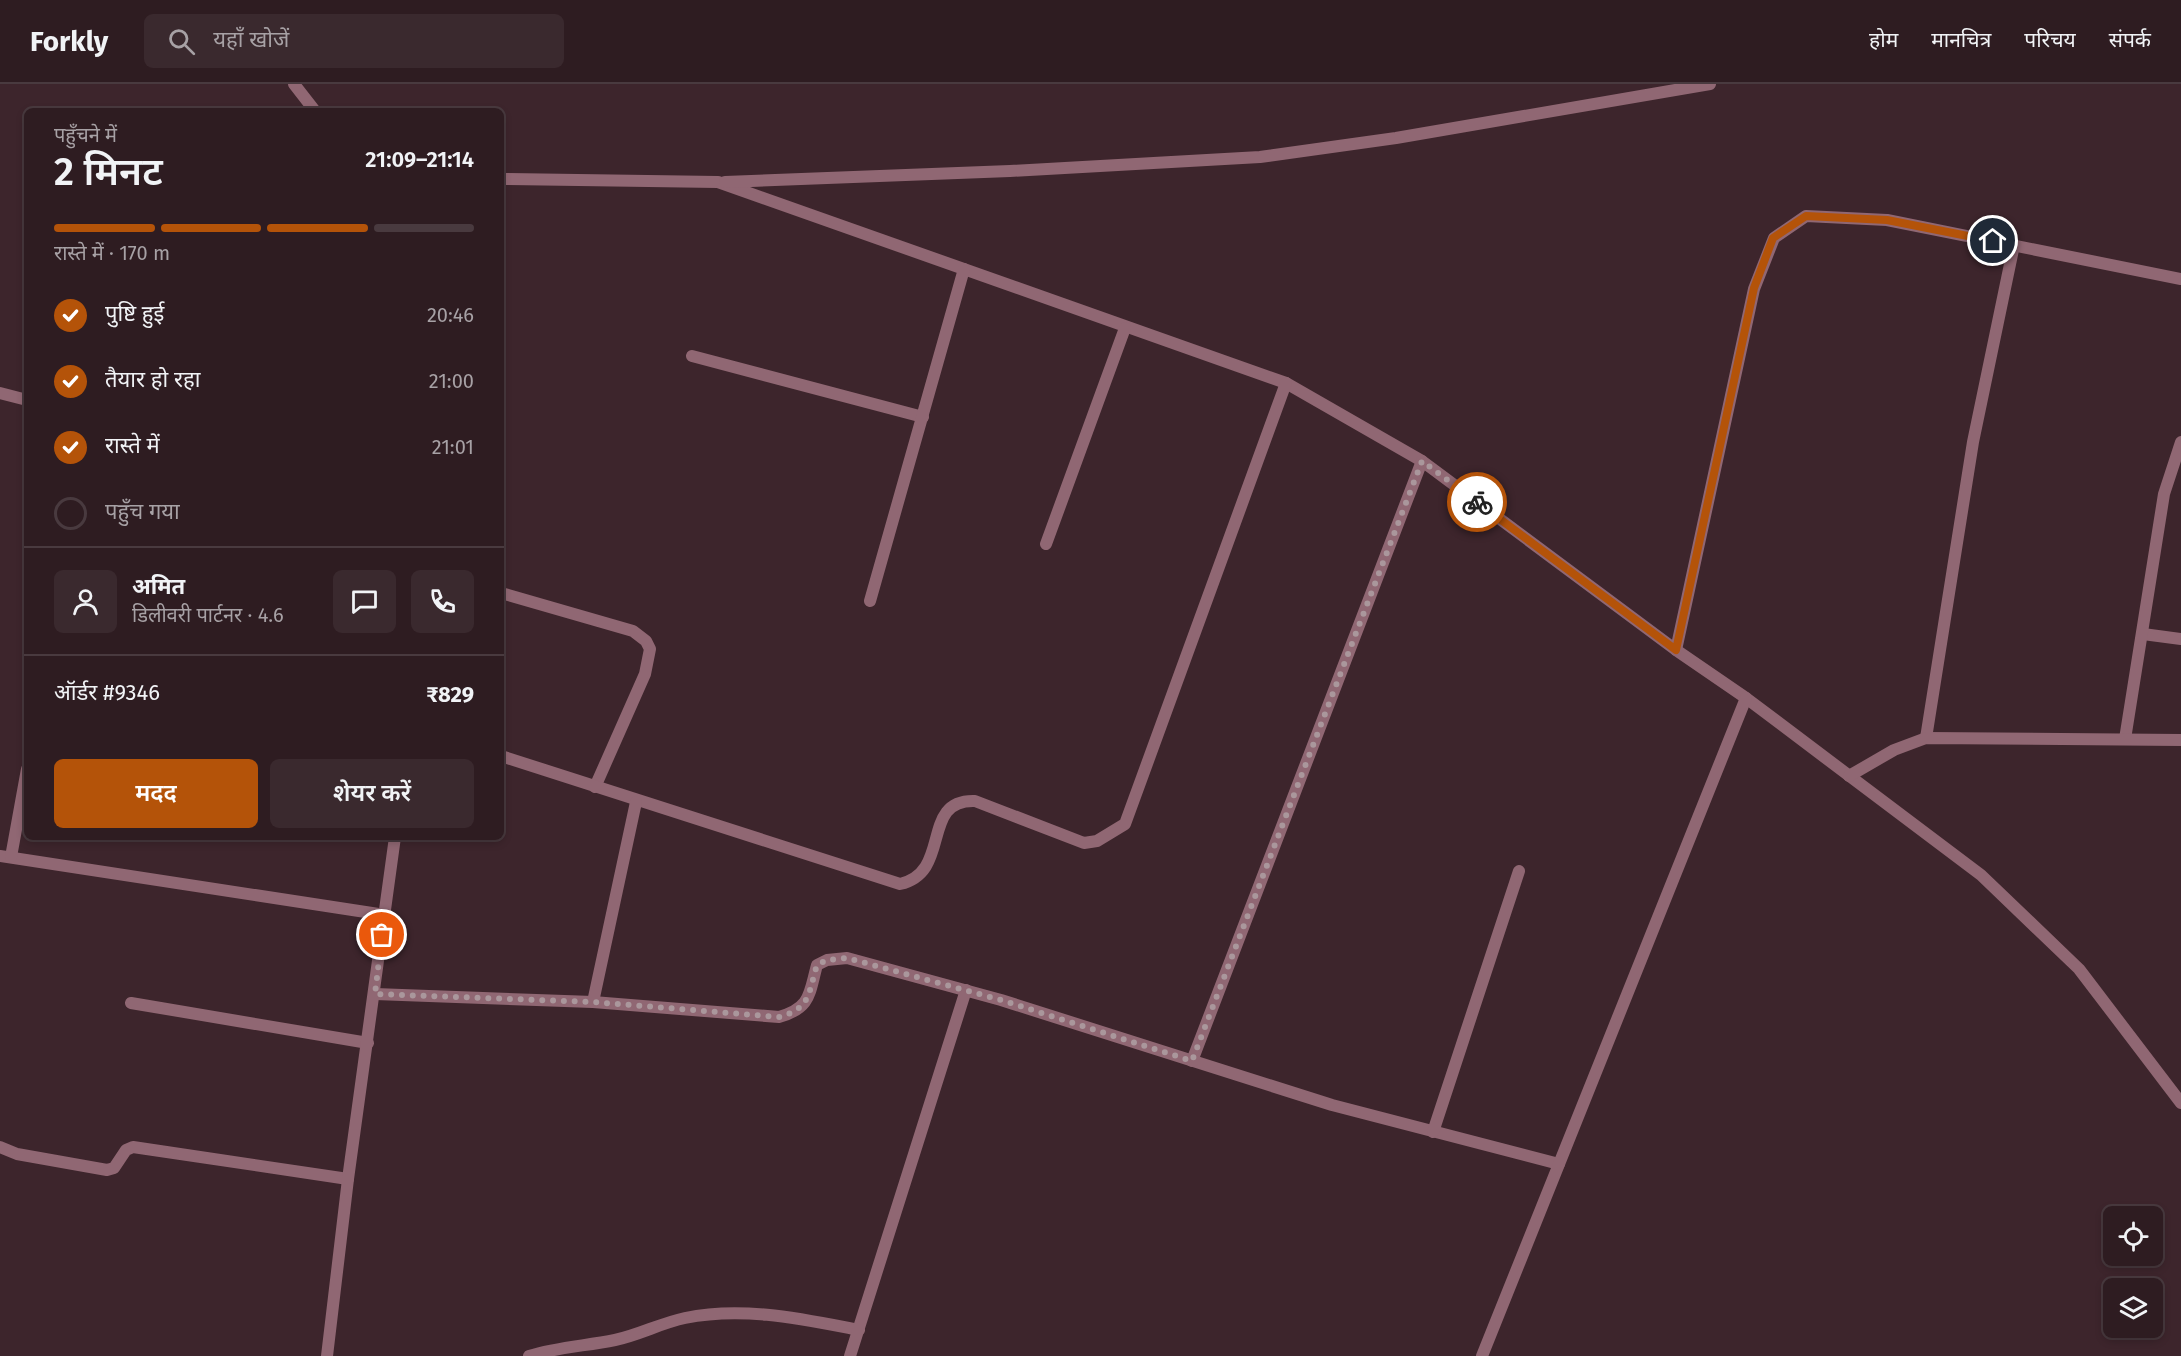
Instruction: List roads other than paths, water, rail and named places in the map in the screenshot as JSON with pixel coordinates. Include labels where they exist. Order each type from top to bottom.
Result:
[{"type":"street","points":[[294,84],[313,108]]},
{"type":"street","points":[[504,179],[718,182],[1010,171],[1260,157],[1396,138],[1710,84]]},
{"type":"street","points":[[718,182],[1125,328],[1286,383],[1422,461],[1676,650],[1746,698],[1981,875],[2079,969],[2181,1103]]},
{"type":"street","points":[[1676,650],[1754,288],[1773,238],[1806,216],[1887,220],[2181,279]]},
{"type":"street","points":[[1926,738],[1973,442],[2014,245]]},
{"type":"street","points":[[870,601],[964,269]]},
{"type":"street","points":[[1046,544],[1125,328]]},
{"type":"street","points":[[692,356],[922,417]]},
{"type":"street","points":[[504,757],[636,802],[900,884],[911,882],[927,869],[941,820],[952,807],[965,801],[975,801],[1084,843],[1097,841],[1112,834],[1125,824],[1286,383]]},
{"type":"street","points":[[0,393],[24,399]]},
{"type":"street","points":[[2125,739],[2164,494],[2177,463],[2181,442]]},
{"type":"street","points":[[1192,1061],[1422,461]]},
{"type":"street","points":[[504,593],[633,631],[646,641],[650,650],[645,674],[595,787]]},
{"type":"street","points":[[2143,634],[2181,639]]},
{"type":"street","points":[[1482,1356],[1746,698]]},
{"type":"street","points":[[1849,776],[1894,750],[1926,738],[2181,740]]},
{"type":"street","points":[[24,782],[6,857],[385,915]]},
{"type":"street","points":[[593,1002],[636,802]]},
{"type":"street","points":[[327,1356],[348,1179],[395,840]]},
{"type":"street","points":[[1433,1132],[1519,871]]},
{"type":"street","points":[[375,994],[593,1002],[779,1017],[794,1013],[805,1005],[817,965],[827,960],[847,958],[966,990],[1332,1105],[1559,1164]]},
{"type":"street","points":[[850,1356],[966,990]]},
{"type":"street","points":[[130,1003],[368,1043]]},
{"type":"street","points":[[0,1147],[17,1154],[106,1170],[114,1168],[126,1150],[133,1147],[348,1179]]},
{"type":"street","points":[[529,1356],[555,1348],[616,1340],[686,1318],[737,1313],[775,1314],[859,1330]]}]
